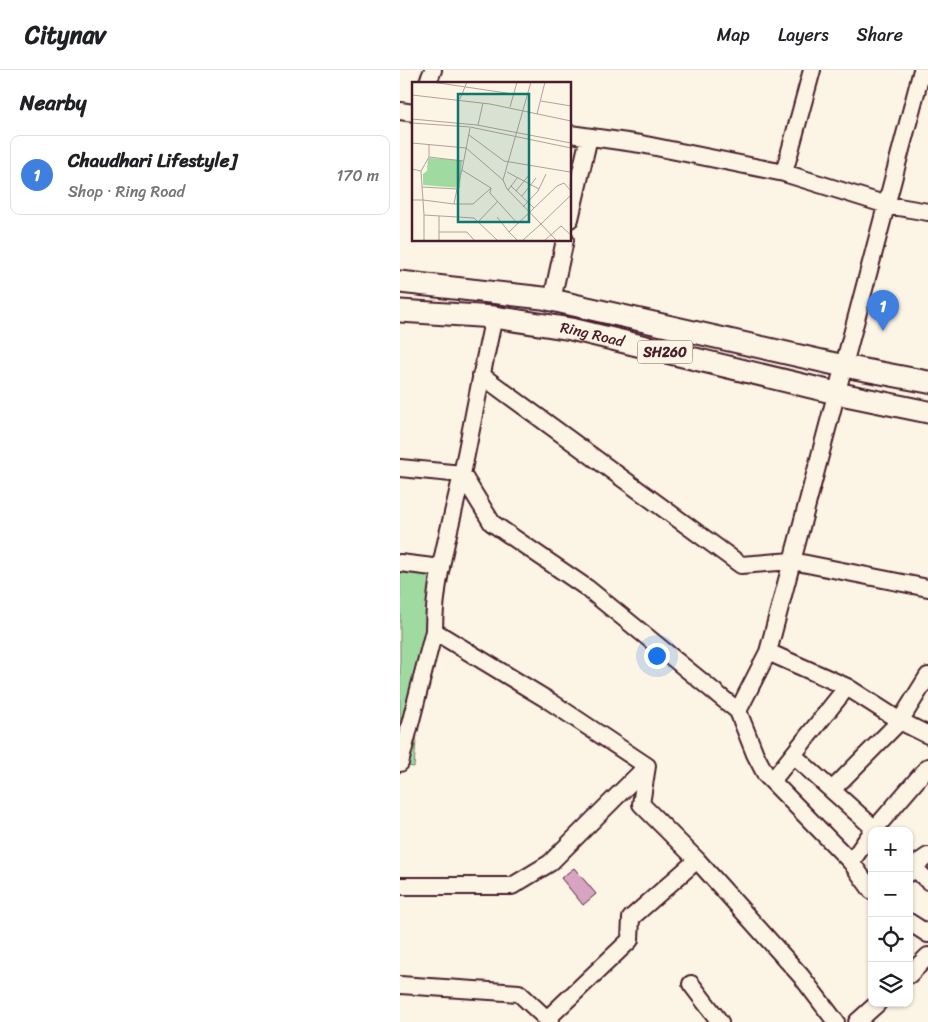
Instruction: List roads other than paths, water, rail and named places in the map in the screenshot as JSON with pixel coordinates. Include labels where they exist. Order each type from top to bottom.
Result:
[{"type":"main road","name":"Ring Road","points":[[400,282],[552,300],[844,366],[928,382]]},
{"type":"main road","name":"Ring Road","points":[[400,311],[494,317],[571,329],[836,393],[928,412]]},
{"type":"street","points":[[428,82],[433,70]]},
{"type":"street","points":[[784,173],[812,70]]},
{"type":"street","points":[[738,711],[768,652],[922,70]]},
{"type":"street","points":[[571,134],[641,144],[784,173],[887,205],[928,212]]},
{"type":"street","points":[[571,216],[589,137]]},
{"type":"street","points":[[552,300],[565,241]]},
{"type":"street","points":[[524,322],[530,297]]},
{"type":"street","points":[[400,763],[434,631],[434,615],[441,568],[494,317]]},
{"type":"street","points":[[481,375],[741,565],[792,560],[928,588]]},
{"type":"street","points":[[400,468],[462,474]]},
{"type":"street","points":[[462,474],[492,523],[587,588],[738,711],[755,754],[766,775],[851,862],[868,885]]},
{"type":"street","points":[[400,563],[441,568]]},
{"type":"street","points":[[434,631],[551,702],[647,766]]},
{"type":"street","points":[[768,652],[847,687],[928,735]]},
{"type":"street","points":[[832,790],[900,720],[928,676]]},
{"type":"street","points":[[772,781],[847,687]]},
{"type":"street","points":[[793,755],[871,827]]},
{"type":"street","points":[[647,766],[641,804],[697,860],[801,976],[836,1022]]},
{"type":"street","points":[[400,886],[512,886],[550,862],[647,766]]},
{"type":"street","points":[[877,827],[928,767]]},
{"type":"street","points":[[851,862],[868,838]]},
{"type":"street","points":[[913,867],[928,856]]},
{"type":"street","points":[[400,985],[519,993],[549,1020],[630,940],[631,918],[697,860]]},
{"type":"street","points":[[913,870],[928,881]]},
{"type":"street","points":[[913,925],[928,934]]},
{"type":"street","points":[[913,971],[928,956]]},
{"type":"street","points":[[690,984],[720,1022]]},
{"type":"street","points":[[857,1022],[874,1007]]},
{"type":"place","name":"Chaudhari Lifestyle]","points":[[883,331]]}]
